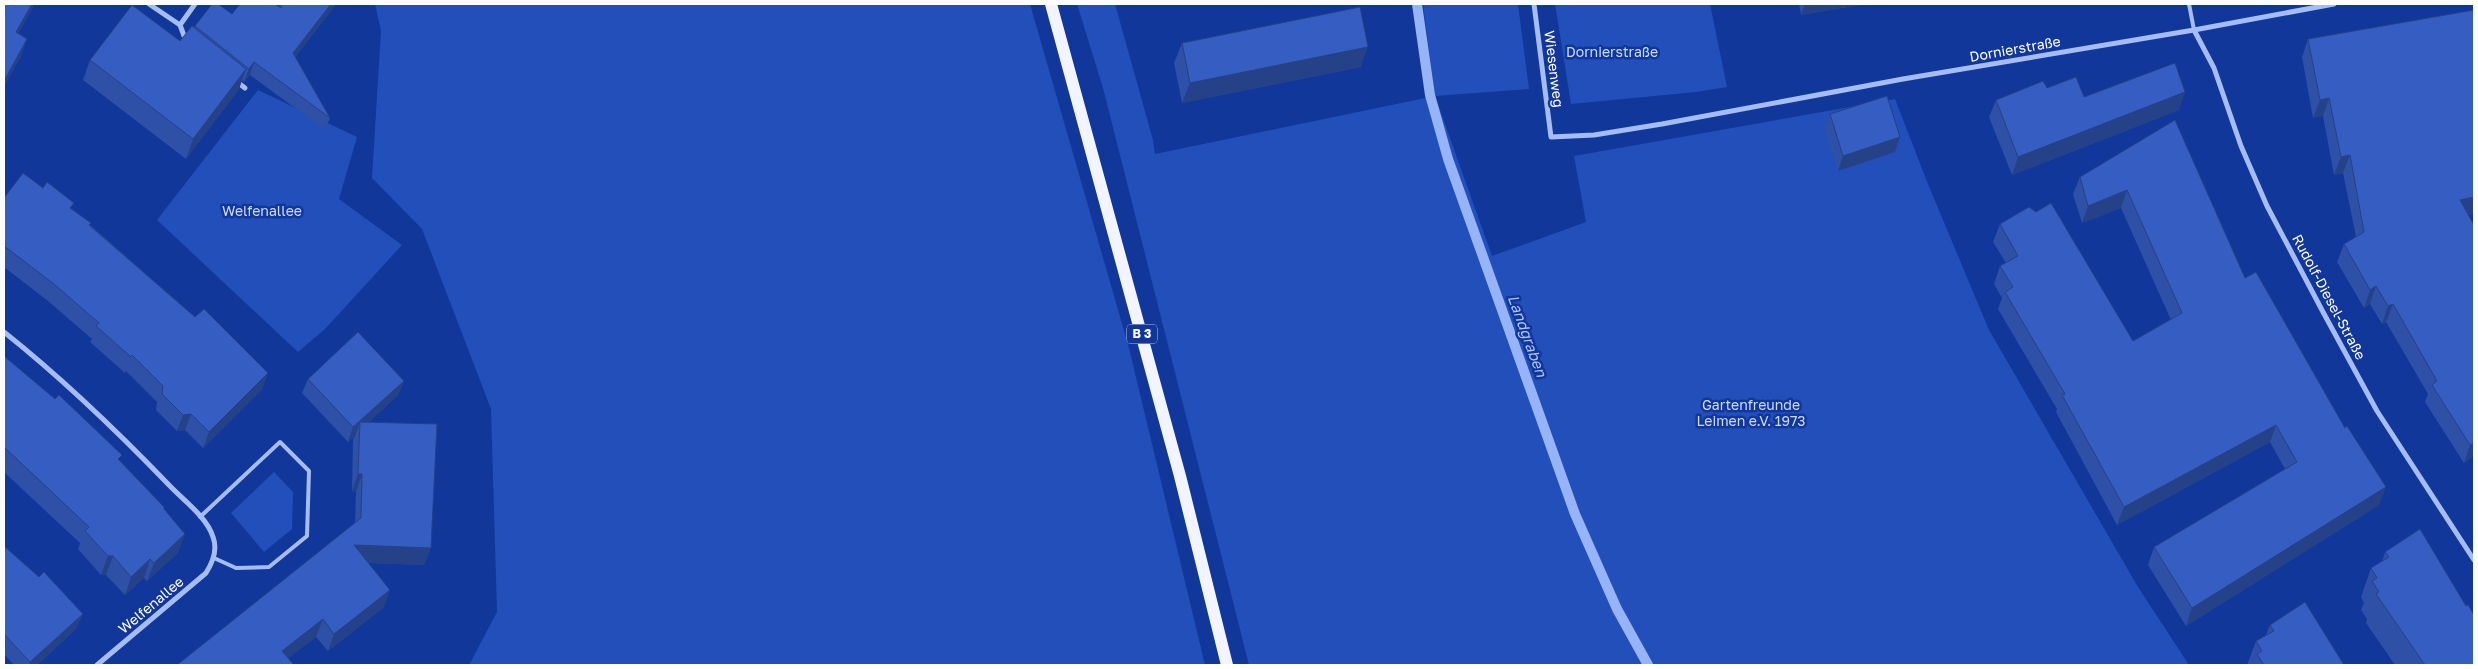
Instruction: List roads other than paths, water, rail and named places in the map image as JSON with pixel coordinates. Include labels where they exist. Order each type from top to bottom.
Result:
[{"type":"main road","name":"B 3","points":[[1052,4],[1180,476],[1227,665]]},
{"type":"street","points":[[149,4],[180,25],[186,41],[193,47]]},
{"type":"street","points":[[180,25],[195,4]]},
{"type":"street","name":"Wiesenweg","points":[[1534,4],[1552,137]]},
{"type":"street","name":"Dornierstraße","points":[[1552,137],[1594,135],[2334,4]]},
{"type":"street","name":"Rudolf-Diesel-Straße","points":[[2194,30],[2214,68],[2241,146],[2267,206],[2377,411],[2474,560]]},
{"type":"street","points":[[230,76],[245,88]]},
{"type":"street","points":[[4,332],[83,399],[200,517],[214,537],[214,558]]},
{"type":"street","name":"Welfenallee","points":[[97,665],[200,579],[210,568],[214,558]]},
{"type":"lane","points":[[2190,4],[2194,30]]},
{"type":"lane","points":[[200,517],[280,442],[309,471],[307,536],[269,567],[236,568],[214,558]]},
{"type":"waterway","name":"Landgraben","points":[[1417,4],[1430,95],[1448,159],[1575,514],[1617,609],[1648,665]]},
{"type":"park label","name":"Gartenfreunde Leimen e.V. 1973","points":[[1751,414]]}]
